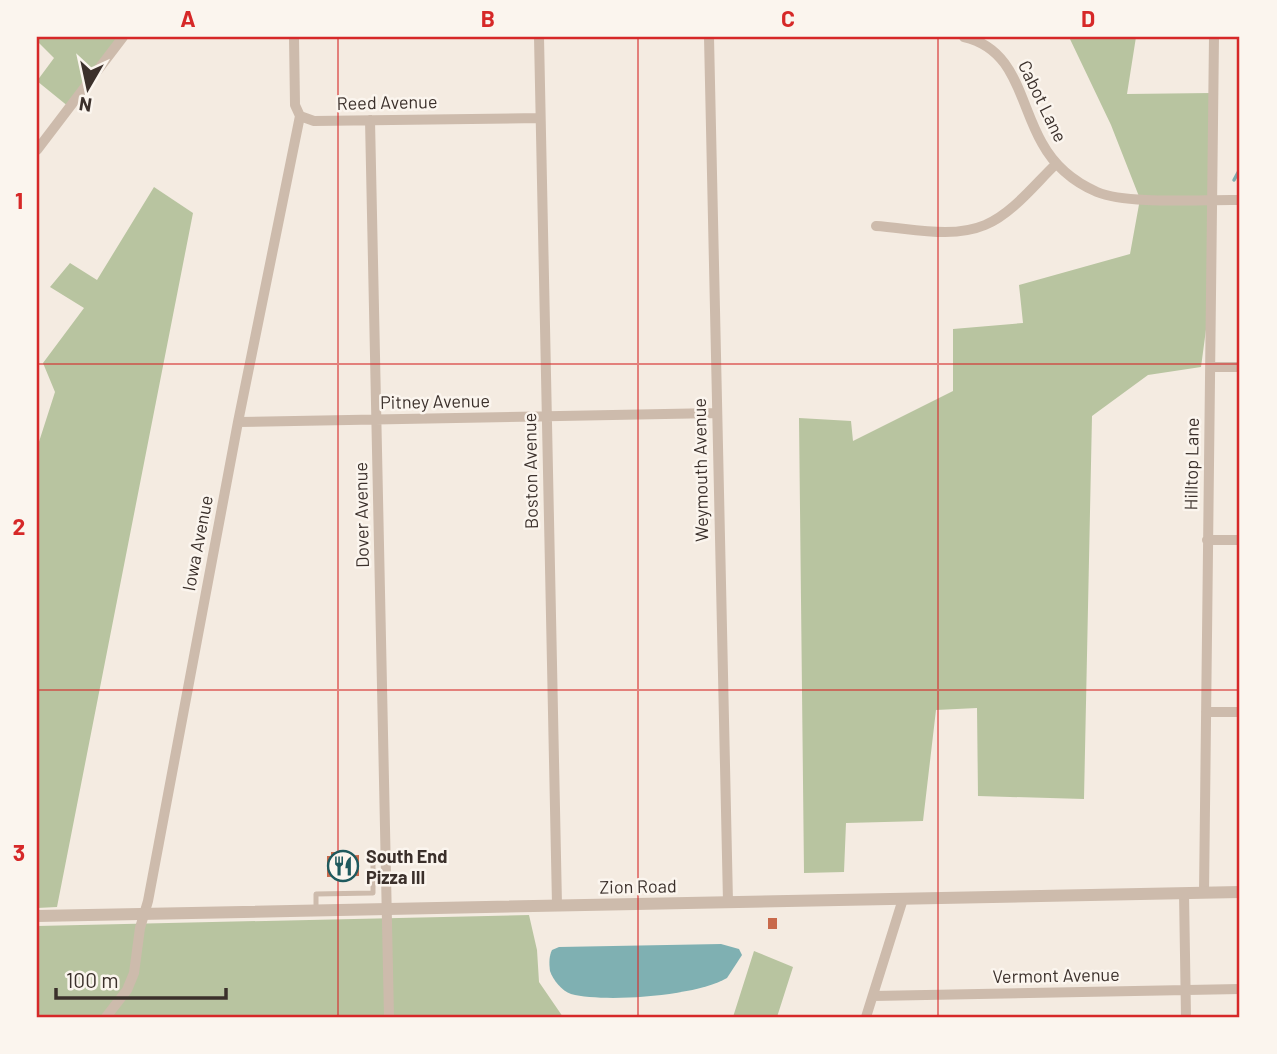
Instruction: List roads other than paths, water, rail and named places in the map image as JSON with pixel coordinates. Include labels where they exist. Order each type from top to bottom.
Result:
[{"type":"street","points":[[37,150],[123,37]]},
{"type":"street","points":[[294,37],[295,105],[300,116]]},
{"type":"street","name":"Boston Avenue","points":[[539,37],[557,905]]},
{"type":"street","name":"Weymouth Avenue","points":[[709,37],[727,902]]},
{"type":"street","name":"Cabot Lane","points":[[964,37],[991,48],[1005,62],[1016,81],[1040,140],[1056,164],[1086,187],[1112,197],[1240,200]]},
{"type":"street","name":"Hilltop Lane","points":[[1204,893],[1214,37]]},
{"type":"street","name":"Reed Avenue","points":[[300,116],[314,121],[540,118]]},
{"type":"street","name":"Iowa Avenue","points":[[106,1017],[127,990],[134,973],[140,928],[238,422],[300,116]]},
{"type":"street","name":"Dover Avenue","points":[[370,120],[389,1017]]},
{"type":"street","points":[[876,226],[960,232],[984,225],[1012,206],[1056,164]]},
{"type":"street","points":[[1210,367],[1240,367]]},
{"type":"street","name":"Pitney Avenue","points":[[238,422],[717,413]]},
{"type":"street","points":[[1207,540],[1240,540]]},
{"type":"street","points":[[1206,712],[1240,712]]},
{"type":"street","name":"Zion Road","points":[[37,916],[1240,892]]},
{"type":"street","points":[[1184,893],[1186,1017]]},
{"type":"street","points":[[866,1017],[903,899]]},
{"type":"street","name":"Vermont Avenue","points":[[873,996],[1240,989]]},
{"type":"lane","points":[[316,910],[316,894],[373,893],[373,859],[386,859]]},
{"type":"lane","points":[[368,893],[368,909]]},
{"type":"water","points":[[721,944],[739,949],[742,955],[727,978],[673,993],[627,998],[586,997],[564,990],[550,971],[551,952],[559,947]]},
{"type":"waterway","points":[[1234,180],[1240,169]]},
{"type":"place","name":"South End Pizza III","points":[[343,866]]}]
